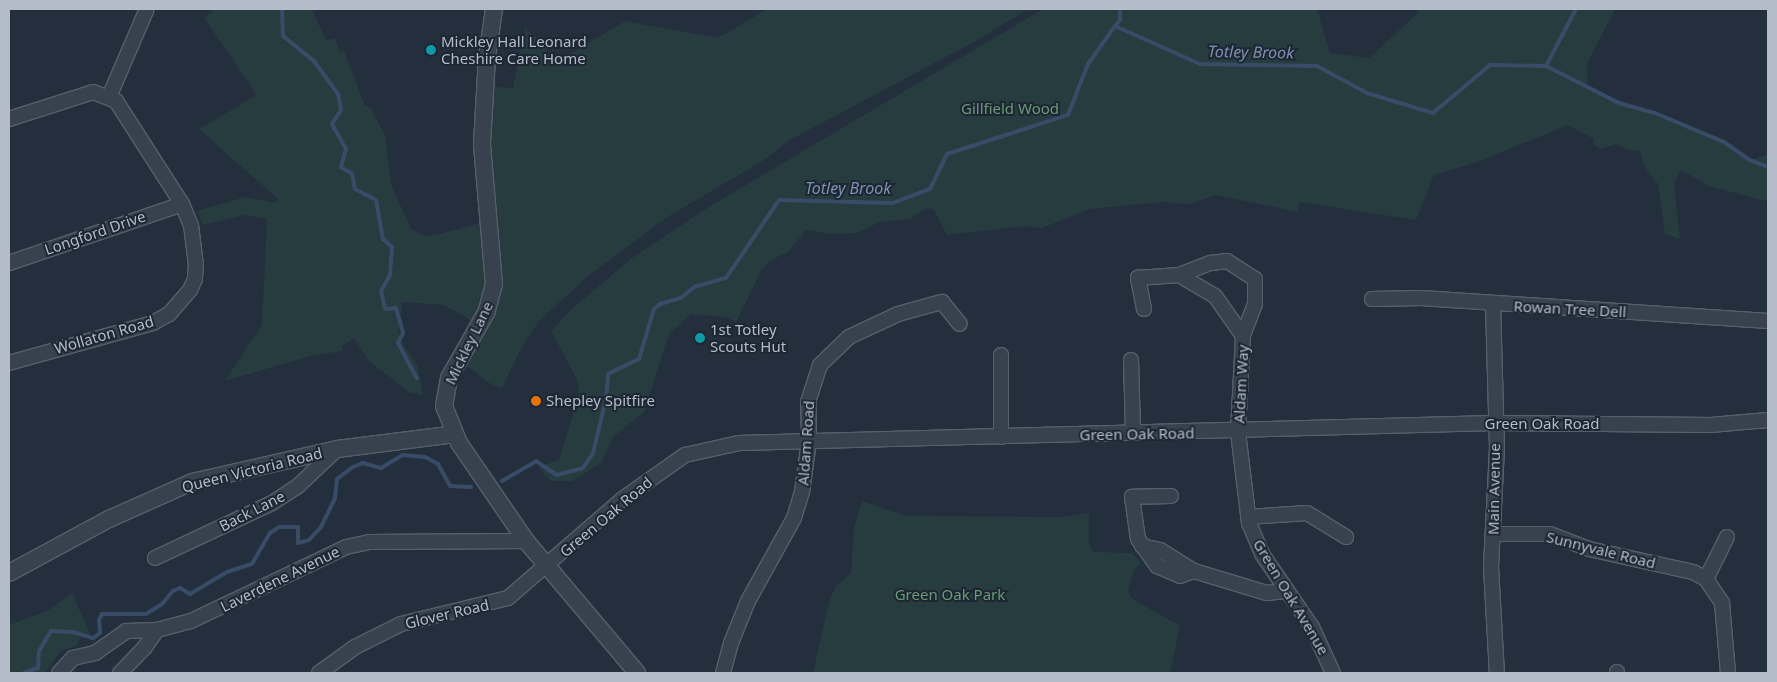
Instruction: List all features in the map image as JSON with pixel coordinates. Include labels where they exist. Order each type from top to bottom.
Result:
[{"type":"street","name":"Mickley Lane","points":[[494,9],[486,65],[482,145],[494,284],[488,311],[446,388],[444,406],[455,434],[526,541],[630,671]]},
{"type":"street","points":[[9,120],[82,94],[93,92],[109,97],[146,11]]},
{"type":"street","name":"Wollaton Road","points":[[9,363],[153,323],[170,314],[182,302],[195,279],[191,225],[182,204],[122,107],[109,97]]},
{"type":"street","name":"Longford Drive","points":[[9,263],[182,204]]},
{"type":"street","name":"Aldam Way","points":[[1144,309],[1138,278],[1180,275],[1211,263],[1227,261],[1255,279],[1256,304],[1243,336],[1238,432]]},
{"type":"street","name":"Aldam Way","points":[[1180,275],[1214,296],[1243,336]]},
{"type":"street","name":"Rowan Tree Dell","points":[[1372,299],[1421,298],[1768,321]]},
{"type":"street","name":"Aldam Road","points":[[723,673],[731,643],[748,601],[794,518],[802,492],[809,441],[810,390],[820,365],[842,343],[880,321],[942,302],[960,324]]},
{"type":"street","name":"Main Avenue","points":[[1492,304],[1494,534],[1491,567],[1497,673]]},
{"type":"street","points":[[1001,355],[1001,436]]},
{"type":"street","points":[[1131,360],[1133,434]]},
{"type":"street","name":"Green Oak Road","points":[[547,566],[624,498],[685,455],[755,440],[809,441],[1238,432],[1494,424],[1711,425],[1768,420]]},
{"type":"street","name":"Green Oak Avenue","points":[[1238,432],[1248,517],[1262,554],[1312,627],[1333,673]]},
{"type":"street","name":"Queen Victoria Road","points":[[9,573],[108,519],[192,482],[337,449],[455,434]]},
{"type":"street","name":"Back Lane","points":[[155,558],[272,503],[298,486],[337,449]]},
{"type":"street","points":[[1171,496],[1132,497],[1138,539],[1164,571],[1180,576],[1194,572],[1267,594],[1287,591]]},
{"type":"street","points":[[1248,517],[1307,513],[1346,537]]},
{"type":"street","name":"Sunnyvale Road","points":[[1494,534],[1550,534],[1589,549],[1693,572],[1706,579]]},
{"type":"street","points":[[1727,537],[1706,579],[1722,603],[1728,673]]},
{"type":"street","name":"Laverdene Avenue","points":[[59,673],[73,658],[95,653],[126,631],[157,630],[191,621],[227,606],[336,550],[356,544],[526,541]]},
{"type":"street","name":"Glover Road","points":[[319,673],[355,646],[401,624],[502,601],[547,566]]},
{"type":"street","points":[[120,673],[145,647],[157,630]]},
{"type":"green space","points":[[215,9],[312,9],[326,41],[335,38],[340,52],[344,51],[365,106],[371,109],[385,135],[391,184],[411,229],[426,236],[485,222],[489,287],[474,322],[444,305],[402,302],[399,332],[404,346],[417,364],[423,395],[409,392],[368,360],[354,338],[342,346],[342,351],[310,356],[225,381],[262,325],[267,219],[245,215],[203,225],[197,211],[245,197],[274,203],[278,199],[199,129],[257,95],[204,18]]},
{"type":"green space","points":[[767,9],[1028,9],[974,42],[788,141],[764,160],[669,216],[588,276],[539,321],[520,350],[502,388],[492,385],[463,363],[501,295],[488,155],[490,87],[513,88],[525,27],[558,62],[625,21],[718,38]]},
{"type":"green space","name":"Gillfield Wood","points":[[1043,9],[1317,9],[1330,53],[1369,58],[1422,9],[1615,9],[1587,64],[1588,89],[1724,142],[1750,160],[1768,155],[1768,199],[1765,201],[1709,186],[1681,170],[1674,183],[1680,239],[1665,234],[1658,184],[1644,166],[1640,151],[1627,150],[1616,144],[1600,149],[1593,144],[1594,139],[1568,125],[1477,162],[1434,175],[1416,220],[1300,202],[1298,212],[1216,195],[1190,204],[1161,202],[1090,209],[1042,228],[1025,226],[947,235],[934,210],[927,207],[910,219],[880,222],[856,233],[831,234],[806,230],[788,252],[771,260],[762,269],[736,322],[726,317],[691,314],[669,334],[644,412],[613,437],[601,463],[572,481],[551,481],[538,467],[559,460],[579,396],[577,379],[551,331],[572,309],[632,258],[712,205]]},
{"type":"green space","name":"Green Oak Park","points":[[862,501],[906,516],[1064,517],[1089,513],[1089,544],[1093,552],[1132,553],[1141,563],[1134,570],[1128,590],[1131,598],[1180,626],[1170,673],[813,673],[830,598],[836,586],[851,573],[854,527]]},
{"type":"green space","points":[[72,593],[91,636],[83,633],[77,645],[61,651],[45,673],[9,673],[9,625],[47,611]]},
{"type":"waterway","points":[[282,9],[283,36],[314,61],[338,94],[341,110],[332,124],[346,149],[341,167],[352,174],[355,189],[376,200],[383,239],[392,247],[390,275],[381,291],[385,309],[396,308],[403,333],[398,343],[417,378]]},
{"type":"waterway","points":[[1115,26],[1120,20],[1120,9]]},
{"type":"waterway","name":"Totley Brook","points":[[502,481],[536,461],[557,475],[583,468],[593,453],[606,399],[608,374],[639,359],[654,309],[660,304],[681,298],[694,287],[726,278],[779,200],[893,203],[930,189],[947,154],[1068,115],[1088,64],[1115,26],[1200,64],[1317,66],[1367,93],[1433,113],[1490,65],[1546,66],[1576,9]]},
{"type":"waterway","points":[[1546,66],[1619,103],[1655,113],[1724,142],[1750,160],[1768,167]]},
{"type":"waterway","name":"Totley Brook","points":[[24,673],[38,668],[39,651],[51,631],[73,632],[93,638],[100,633],[99,620],[102,614],[146,614],[162,604],[173,591],[180,588],[190,594],[227,572],[252,564],[270,533],[279,527],[298,527],[298,543],[309,540],[321,527],[335,498],[337,479],[353,467],[363,463],[381,468],[403,455],[425,457],[438,464],[450,486],[471,487]]},
{"type":"place","name":"Mickley Hall Leonard Cheshire Care Home","points":[[431,50]]},
{"type":"place","name":"1st Totley Scouts Hut","points":[[700,338]]},
{"type":"place","name":"Shepley Spitfire","points":[[536,401]]}]
